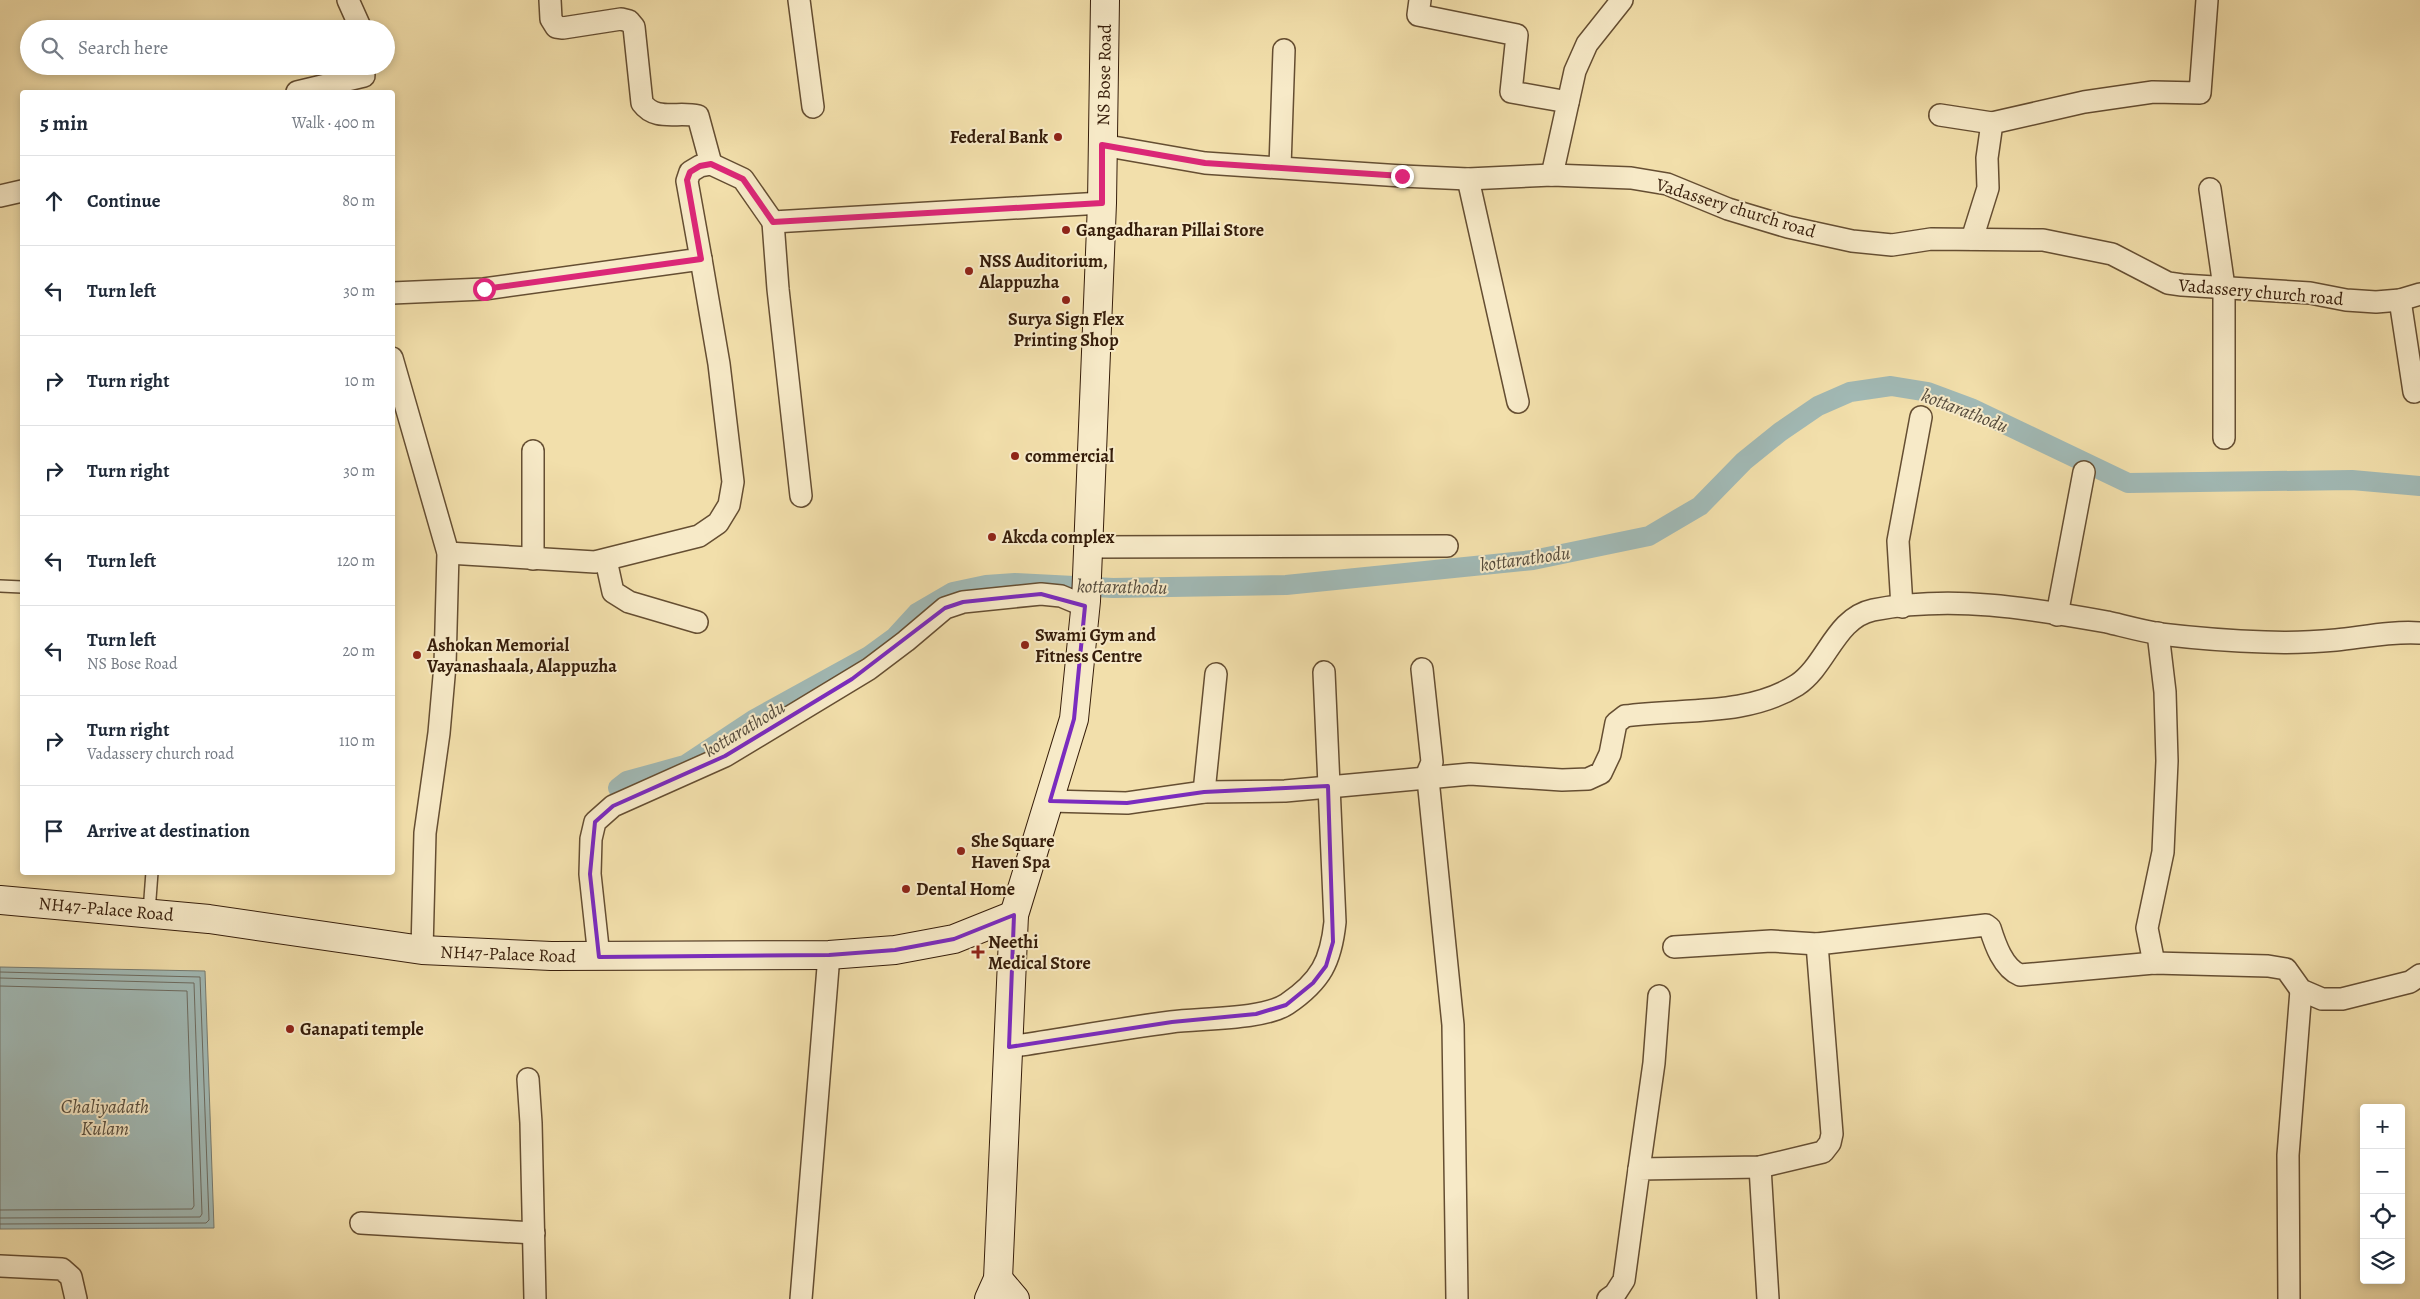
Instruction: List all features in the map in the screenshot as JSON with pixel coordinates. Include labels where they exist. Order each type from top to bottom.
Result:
[{"type":"main road","name":"NS Bose Road","points":[[1001,1292],[1014,915],[1074,719],[1086,604],[1102,203],[1105,0]]},
{"type":"main road","name":"NH47-Palace Road","points":[[0,900],[149,912],[422,950],[599,957],[828,955],[895,950],[954,939],[1014,915]]},
{"type":"street","points":[[348,0],[357,20]]},
{"type":"street","points":[[550,0],[551,18],[556,27],[563,28],[621,19],[629,21],[634,27],[642,103],[647,110],[658,115],[698,116],[711,164]]},
{"type":"street","points":[[799,0],[812,108]]},
{"type":"street","points":[[1420,0],[1418,15],[1517,35],[1510,92],[1568,102]]},
{"type":"street","points":[[1552,175],[1575,71],[1587,44],[1622,0]]},
{"type":"street","points":[[1940,115],[1992,122],[2084,102],[2153,92],[2200,93],[2207,0]]},
{"type":"street","points":[[1280,167],[1284,50]]},
{"type":"street","points":[[305,90],[364,75]]},
{"type":"street","points":[[1972,239],[1988,188],[1987,158],[1992,122]]},
{"type":"street","name":"Vadassery church road","points":[[1102,145],[1205,163],[1468,179],[1552,175],[1631,178],[1667,184],[1754,217],[1788,227],[1852,241],[1892,245],[1931,238],[2043,240],[2112,254],[2168,283],[2310,293],[2346,300],[2376,302],[2410,297]]},
{"type":"street","points":[[448,554],[595,562],[699,536],[718,523],[729,505],[733,482],[719,364],[687,180],[690,172],[700,166],[711,164],[743,179],[773,222],[778,288],[801,496]]},
{"type":"street","points":[[1468,179],[1518,402]]},
{"type":"street","points":[[2210,190],[2224,287],[2224,438]]},
{"type":"street","points":[[0,196],[20,191]]},
{"type":"street","points":[[773,222],[1102,203]]},
{"type":"street","points":[[395,293],[484,289],[701,259]]},
{"type":"street","points":[[2410,297],[2414,392]]},
{"type":"street","points":[[395,368],[448,554],[445,664],[439,733],[425,833],[422,950]]},
{"type":"street","points":[[1902,607],[1898,541],[1921,418]]},
{"type":"street","points":[[533,451],[533,559]]},
{"type":"street","points":[[2057,615],[2084,472]]},
{"type":"street","points":[[1088,558],[1447,546]]},
{"type":"street","points":[[606,560],[613,592],[629,602],[697,622]]},
{"type":"street","points":[[599,957],[590,874],[591,839],[595,822],[613,806],[725,756],[869,669],[945,608],[963,602],[1041,594],[1060,596],[1086,604]]},
{"type":"street","points":[[1050,801],[1127,803],[1204,792],[1286,791],[1470,774],[1562,780],[1588,779],[1601,773],[1610,754],[1616,723],[1624,716],[1732,708],[1766,698],[1797,684],[1828,651],[1845,625],[1856,617],[1871,611],[1932,603],[1981,602],[2027,608],[2158,634],[2265,642],[2333,640],[2403,632],[2420,633]]},
{"type":"street","points":[[2154,963],[2147,928],[2163,852],[2167,761],[2165,692],[2158,634]]},
{"type":"street","points":[[1422,669],[1432,762],[1426,779],[1453,1025],[1457,1299]]},
{"type":"street","points":[[1008,1047],[1172,1022],[1256,1014],[1286,1005],[1313,983],[1326,966],[1333,942],[1334,922],[1324,672]]},
{"type":"street","points":[[1204,792],[1216,674]]},
{"type":"street","points":[[1674,947],[1771,941],[1817,944],[1986,926],[1990,928],[2005,962],[2013,973],[2020,975],[2154,963],[2268,966],[2286,969],[2301,990],[2322,999],[2342,999],[2410,982],[2420,975]]},
{"type":"street","points":[[1639,1169],[1760,1167],[1823,1152],[1830,1143],[1832,1134],[1817,944]]},
{"type":"street","points":[[801,1299],[828,955]]},
{"type":"street","points":[[2289,1299],[2288,1155],[2301,990]]},
{"type":"street","points":[[1608,1299],[1615,1294],[1624,1280],[1655,1054],[1659,996]]},
{"type":"street","points":[[528,1078],[531,1123],[535,1299]]},
{"type":"street","points":[[1760,1167],[1768,1299]]},
{"type":"street","points":[[361,1223],[534,1233]]},
{"type":"street","points":[[0,1266],[62,1269],[71,1277],[76,1299]]},
{"type":"lane","points":[[0,586],[20,587]]},
{"type":"lane","points":[[149,912],[152,875]]},
{"type":"highlighted area","points":[[1041,594],[1085,606],[1074,719],[1050,801],[1127,803],[1204,792],[1328,786],[1333,942],[1326,966],[1313,983],[1286,1005],[1256,1014],[1172,1022],[1009,1047],[1014,915],[954,939],[895,950],[829,955],[599,957],[590,874],[595,822],[613,806],[725,756],[852,679],[945,608],[963,602]]},
{"type":"water","name":"Chaliyadath Kulam","points":[[0,967],[205,971],[214,1228],[0,1229]]},
{"type":"waterway","name":"kottarathodu","points":[[618,788],[627,781],[685,765],[753,720],[869,656],[895,637],[917,613],[953,592],[986,585],[1015,583],[1113,588],[1286,585],[1533,560],[1649,536],[1700,506],[1744,461],[1780,432],[1818,406],[1850,392],[1891,386],[1928,392],[1971,408],[2128,483],[2352,480],[2420,486]]},
{"type":"place","name":"Federal Bank","points":[[1058,137]]},
{"type":"place","name":"Gangadharan Pillai Store","points":[[1066,230]]},
{"type":"place","name":"NSS Auditorium, Alappuzha","points":[[969,271]]},
{"type":"place","name":"Surya Sign Flex Printing Shop","points":[[1066,300]]},
{"type":"place","name":"commercial","points":[[1015,456]]},
{"type":"place","name":"Akcda complex","points":[[992,537]]},
{"type":"place","name":"Swami Gym and Fitness Centre","points":[[1025,645]]},
{"type":"place","name":"Ashokan Memorial Vayanashaala, Alappuzha","points":[[417,655]]},
{"type":"place","name":"She Square Haven Spa","points":[[961,851]]},
{"type":"place","name":"Dental Home","points":[[906,889]]},
{"type":"place","name":"Neethi Medical Store","points":[[978,952]]},
{"type":"place","name":"Ganapati temple","points":[[290,1029]]},
{"type":"route","points":[[484,289],[626,271],[701,259],[687,180],[690,172],[700,166],[711,164],[743,179],[773,222],[1102,203],[1102,145],[1205,163],[1402,176]]}]
